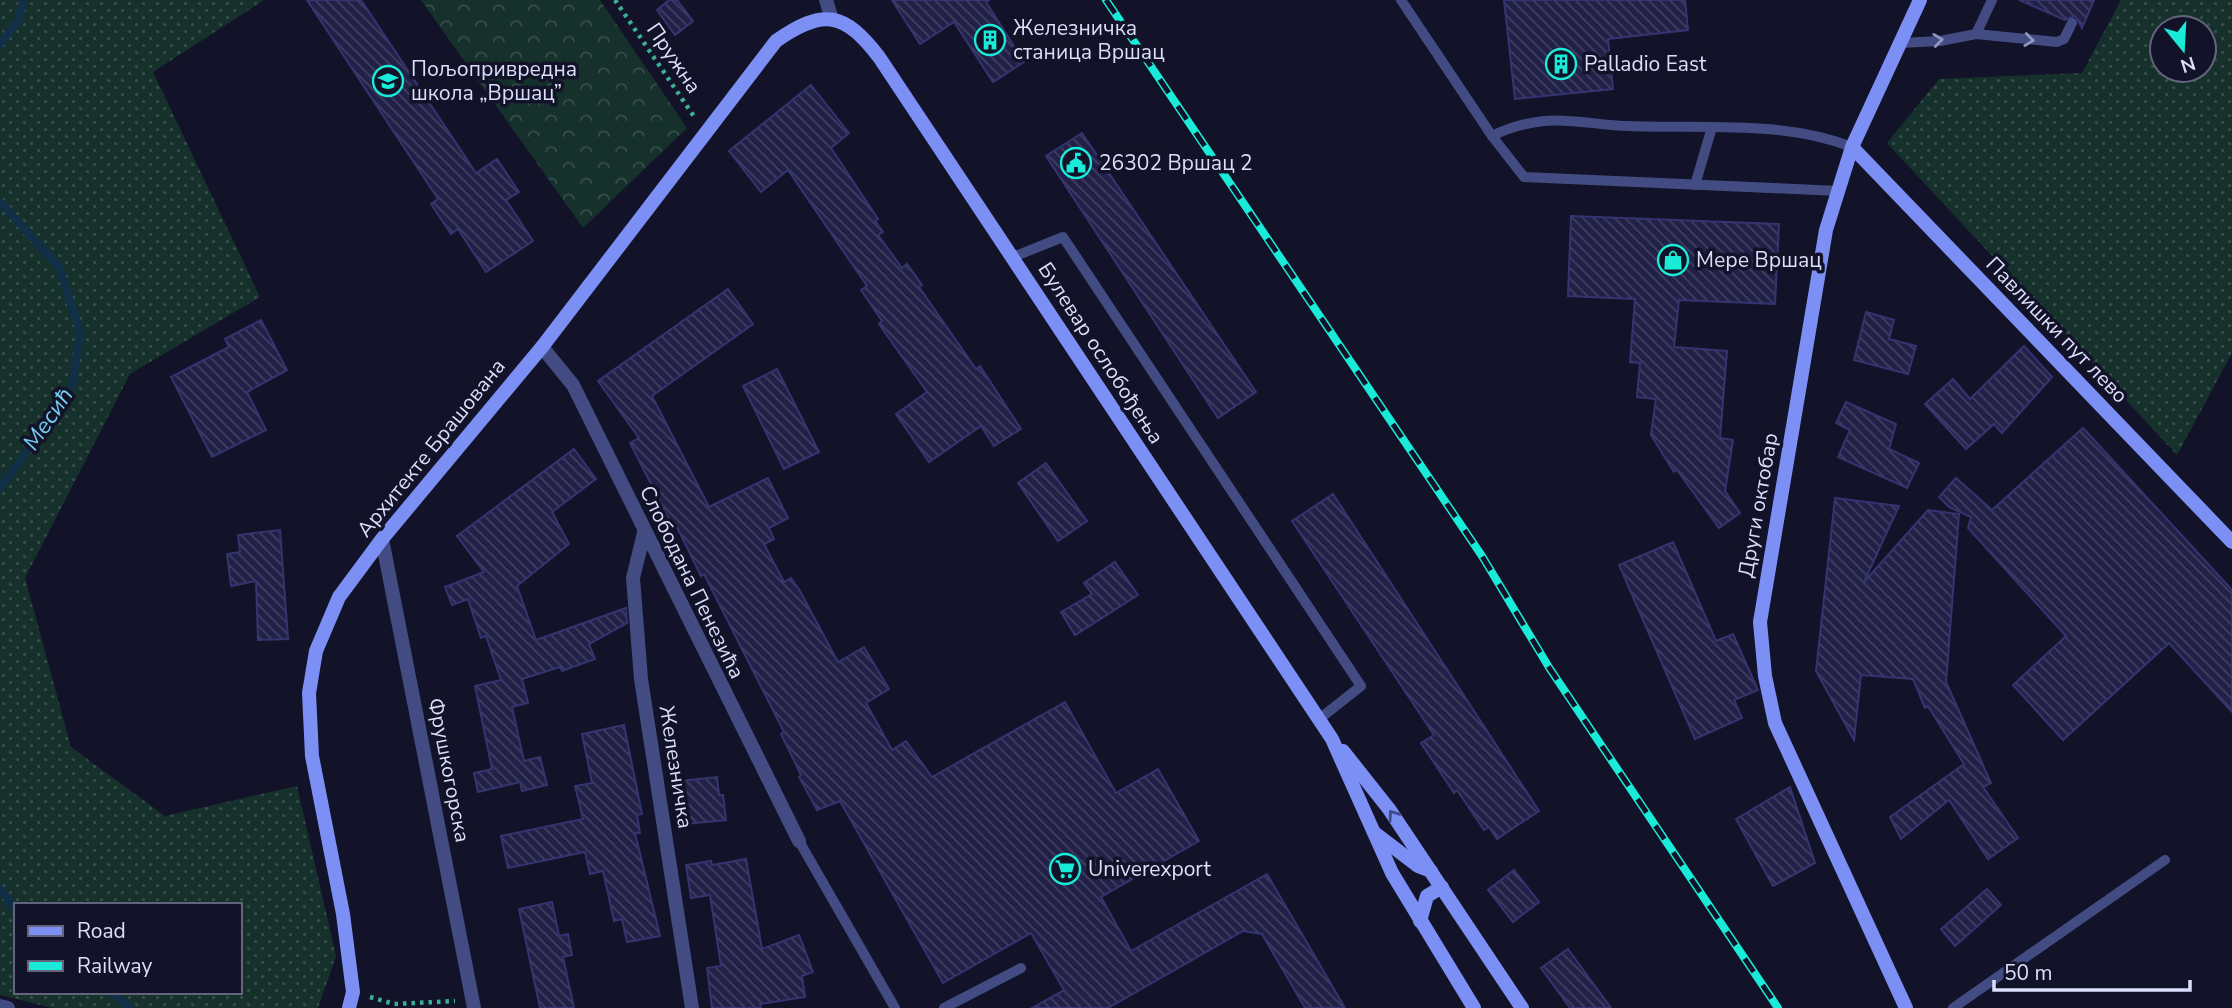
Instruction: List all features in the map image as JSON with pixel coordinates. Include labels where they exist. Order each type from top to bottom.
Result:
[{"type":"street","points":[[826,0],[831,16]]},
{"type":"street","name":"Други октобар","points":[[1906,1008],[1775,723],[1765,676],[1760,622],[1826,230],[1852,148],[1920,0]]},
{"type":"street","name":"Архитекте Брашована","points":[[349,1008],[353,992],[343,914],[312,756],[309,693],[316,651],[339,597],[382,539],[542,346],[776,41],[810,21],[831,16]]},
{"type":"street","name":"Булевар ослобођења","points":[[831,16],[848,24],[879,57],[1318,720],[1389,809],[1522,1008]]},
{"type":"street","name":"Павлишки пут лево","points":[[1852,148],[2232,542]]},
{"type":"street","name":"Слободана Пенезића","points":[[542,346],[573,385],[644,533],[799,841]]},
{"type":"street","name":"Железничка","points":[[644,533],[633,578],[638,652],[692,1008]]},
{"type":"street","name":"Фрушкогорска","points":[[382,539],[473,1002]]},
{"type":"street","name":"Булевар ослобођења","points":[[1332,739],[1372,831],[1420,921],[1474,1008]]},
{"type":"street","name":"Булевар ослобођења","points":[[1372,831],[1418,866],[1432,872]]},
{"type":"street","points":[[1420,921],[1427,897],[1442,887]]},
{"type":"street","points":[[0,1006],[8,1008]]},
{"type":"lane","points":[[1401,0],[1492,136],[1524,177],[1839,191]]},
{"type":"lane","points":[[1976,34],[1992,0]]},
{"type":"lane","points":[[1900,43],[1940,41],[1976,34],[2057,42],[2064,39],[2072,23]]},
{"type":"lane","points":[[1492,136],[1519,126],[1546,121],[1628,127],[1751,127],[1833,140],[1852,148]]},
{"type":"lane","points":[[1695,185],[1712,127]]},
{"type":"lane","points":[[1013,257],[1063,237],[1361,686],[1318,720]]},
{"type":"lane","points":[[799,841],[895,1008]]},
{"type":"lane","points":[[1953,1008],[2165,859]]},
{"type":"lane","points":[[944,1008],[1021,968]]},
{"type":"path","name":"Пружна","points":[[615,0],[705,133]]},
{"type":"path","points":[[353,992],[394,1004],[473,1002]]},
{"type":"green space","points":[[0,0],[264,0],[153,72],[260,297],[130,374],[25,578],[71,747],[165,816],[297,786],[336,956],[318,1008],[53,1008],[0,995]]},
{"type":"green space","points":[[421,0],[600,0],[687,128],[583,228]]},
{"type":"green space","points":[[2121,0],[2232,0],[2232,353],[2177,455],[1887,143],[1939,79],[2082,73]]},
{"type":"building","name":"Пољопривредна школа „Вршац”","points":[[307,0],[361,0],[476,173],[497,159],[519,192],[506,200],[533,241],[486,272],[458,229],[451,234],[431,204],[438,199]]},
{"type":"building","points":[[669,0],[677,0],[693,21],[675,35],[657,10]]},
{"type":"building","name":"Железничка станица Вршац","points":[[892,0],[989,0],[986,2],[1024,62],[993,82],[954,22],[920,44]]},
{"type":"building","name":"Palladio East","points":[[1504,0],[1685,0],[1688,30],[1608,39],[1613,89],[1515,99]]},
{"type":"building","points":[[2019,0],[2094,0],[2082,28],[2075,16],[2065,20]]},
{"type":"building","points":[[811,85],[849,133],[831,148],[878,219],[875,221],[883,232],[878,235],[902,268],[907,264],[922,285],[919,287],[976,369],[980,366],[1021,429],[994,446],[981,426],[929,462],[896,414],[927,392],[879,324],[882,321],[861,290],[867,286],[788,170],[761,192],[729,151]]},
{"type":"building","points":[[1082,133],[1256,392],[1218,418],[1046,156]]},
{"type":"building","points":[[1571,216],[1779,224],[1775,304],[1679,300],[1674,347],[1727,351],[1720,438],[1733,440],[1725,491],[1740,513],[1719,528],[1677,470],[1674,472],[1651,435],[1656,399],[1637,397],[1640,363],[1630,362],[1635,299],[1568,296]]},
{"type":"building","points":[[728,289],[753,324],[652,396],[709,507],[768,478],[788,518],[769,528],[774,539],[764,544],[784,582],[791,578],[800,591],[838,662],[864,647],[889,689],[866,703],[892,750],[906,741],[932,777],[1065,702],[1116,793],[1158,769],[1199,841],[1101,897],[1131,951],[1267,874],[1345,1008],[1305,1008],[1262,934],[1243,931],[1108,1008],[1032,1008],[1064,990],[1031,933],[943,983],[840,801],[817,810],[799,777],[801,775],[781,734],[784,732],[704,574],[701,576],[675,523],[672,525],[630,443],[639,438],[598,381]]},
{"type":"building","points":[[1866,312],[1894,320],[1889,339],[1916,346],[1908,374],[1854,360]]},
{"type":"building","points":[[261,320],[287,370],[247,392],[266,430],[212,457],[171,377],[229,347],[225,339]]},
{"type":"building","points":[[2024,346],[2052,377],[2002,433],[1994,424],[1966,449],[1925,404],[1953,379],[1970,399]]},
{"type":"building","points":[[777,369],[819,452],[784,469],[743,386]]},
{"type":"building","points":[[1846,402],[1896,424],[1889,449],[1919,463],[1907,488],[1838,457],[1850,430],[1836,423]]},
{"type":"building","points":[[2083,428],[2232,590],[2232,712],[2169,643],[2063,740],[2013,685],[2066,636],[1968,528],[1971,517],[1949,507],[1939,497],[1956,478],[1992,510]]},
{"type":"building","points":[[574,449],[596,479],[552,512],[569,544],[517,586],[536,640],[626,608],[627,623],[589,644],[595,659],[562,671],[560,667],[522,679],[528,703],[512,707],[524,761],[540,757],[547,785],[522,791],[520,782],[478,792],[474,773],[492,769],[475,686],[501,680],[486,636],[481,638],[468,599],[452,605],[445,587],[484,572],[457,536]]},
{"type":"building","points":[[1046,463],[1087,521],[1058,541],[1018,483]]},
{"type":"building","points":[[1333,494],[1539,811],[1497,839],[1489,827],[1484,830],[1457,790],[1454,793],[1421,743],[1434,735],[1292,521]]},
{"type":"building","points":[[1835,498],[1899,506],[1864,582],[1928,510],[1959,514],[1946,682],[1991,783],[1983,787],[2018,838],[1988,859],[1949,800],[1901,839],[1890,817],[1964,764],[1928,706],[1925,708],[1913,679],[1861,675],[1854,740],[1816,671]]},
{"type":"building","points":[[280,530],[288,639],[258,640],[256,581],[231,586],[227,554],[240,552],[238,535]]},
{"type":"building","points":[[1673,542],[1716,641],[1733,634],[1758,690],[1734,700],[1742,718],[1695,739],[1619,565]]},
{"type":"building","points":[[1115,562],[1138,595],[1075,635],[1061,612],[1092,594],[1084,583]]},
{"type":"building","points":[[624,725],[642,814],[637,815],[640,833],[635,833],[660,936],[627,942],[622,919],[614,921],[603,871],[590,874],[585,852],[508,868],[501,836],[583,819],[575,786],[592,783],[582,734]]},
{"type":"building","points":[[717,777],[719,795],[723,795],[726,820],[686,824],[681,781]]},
{"type":"building","points":[[1790,787],[1815,863],[1773,886],[1736,819]]},
{"type":"building","points":[[746,859],[762,949],[799,935],[813,972],[802,976],[805,997],[760,1004],[761,1008],[712,1008],[707,968],[721,966],[710,895],[691,898],[686,865],[711,861],[712,865]]},
{"type":"building","points":[[1514,870],[1539,902],[1513,922],[1488,890]]},
{"type":"building","points":[[1987,889],[2001,905],[1955,946],[1941,929]]},
{"type":"building","points":[[552,902],[559,936],[568,934],[572,955],[563,957],[574,1008],[540,1008],[519,909]]},
{"type":"building","points":[[1568,949],[1611,1008],[1570,1008],[1541,968]]},
{"type":"waterway","name":"Месић","points":[[0,44],[19,19],[23,0]]},
{"type":"waterway","name":"Месић","points":[[0,202],[59,267],[80,332],[72,387],[0,489]]},
{"type":"waterway","name":"Месић","points":[[0,889],[14,907]]},
{"type":"waterway","name":"Месић","points":[[113,994],[131,1008]]},
{"type":"railway","points":[[1106,0],[1482,556],[1550,669],[1778,1008]]},
{"type":"place","name":"Железничка станица Вршац","points":[[990,40]]},
{"type":"place","name":"Palladio East","points":[[1561,64]]},
{"type":"place","name":"Пољопривредна школа „Вршац”","points":[[388,81]]},
{"type":"place","name":"26302 Вршац 2","points":[[1076,163]]},
{"type":"place","name":"Мере Вршац","points":[[1673,260]]},
{"type":"place","name":"Univerexport","points":[[1065,869]]}]
